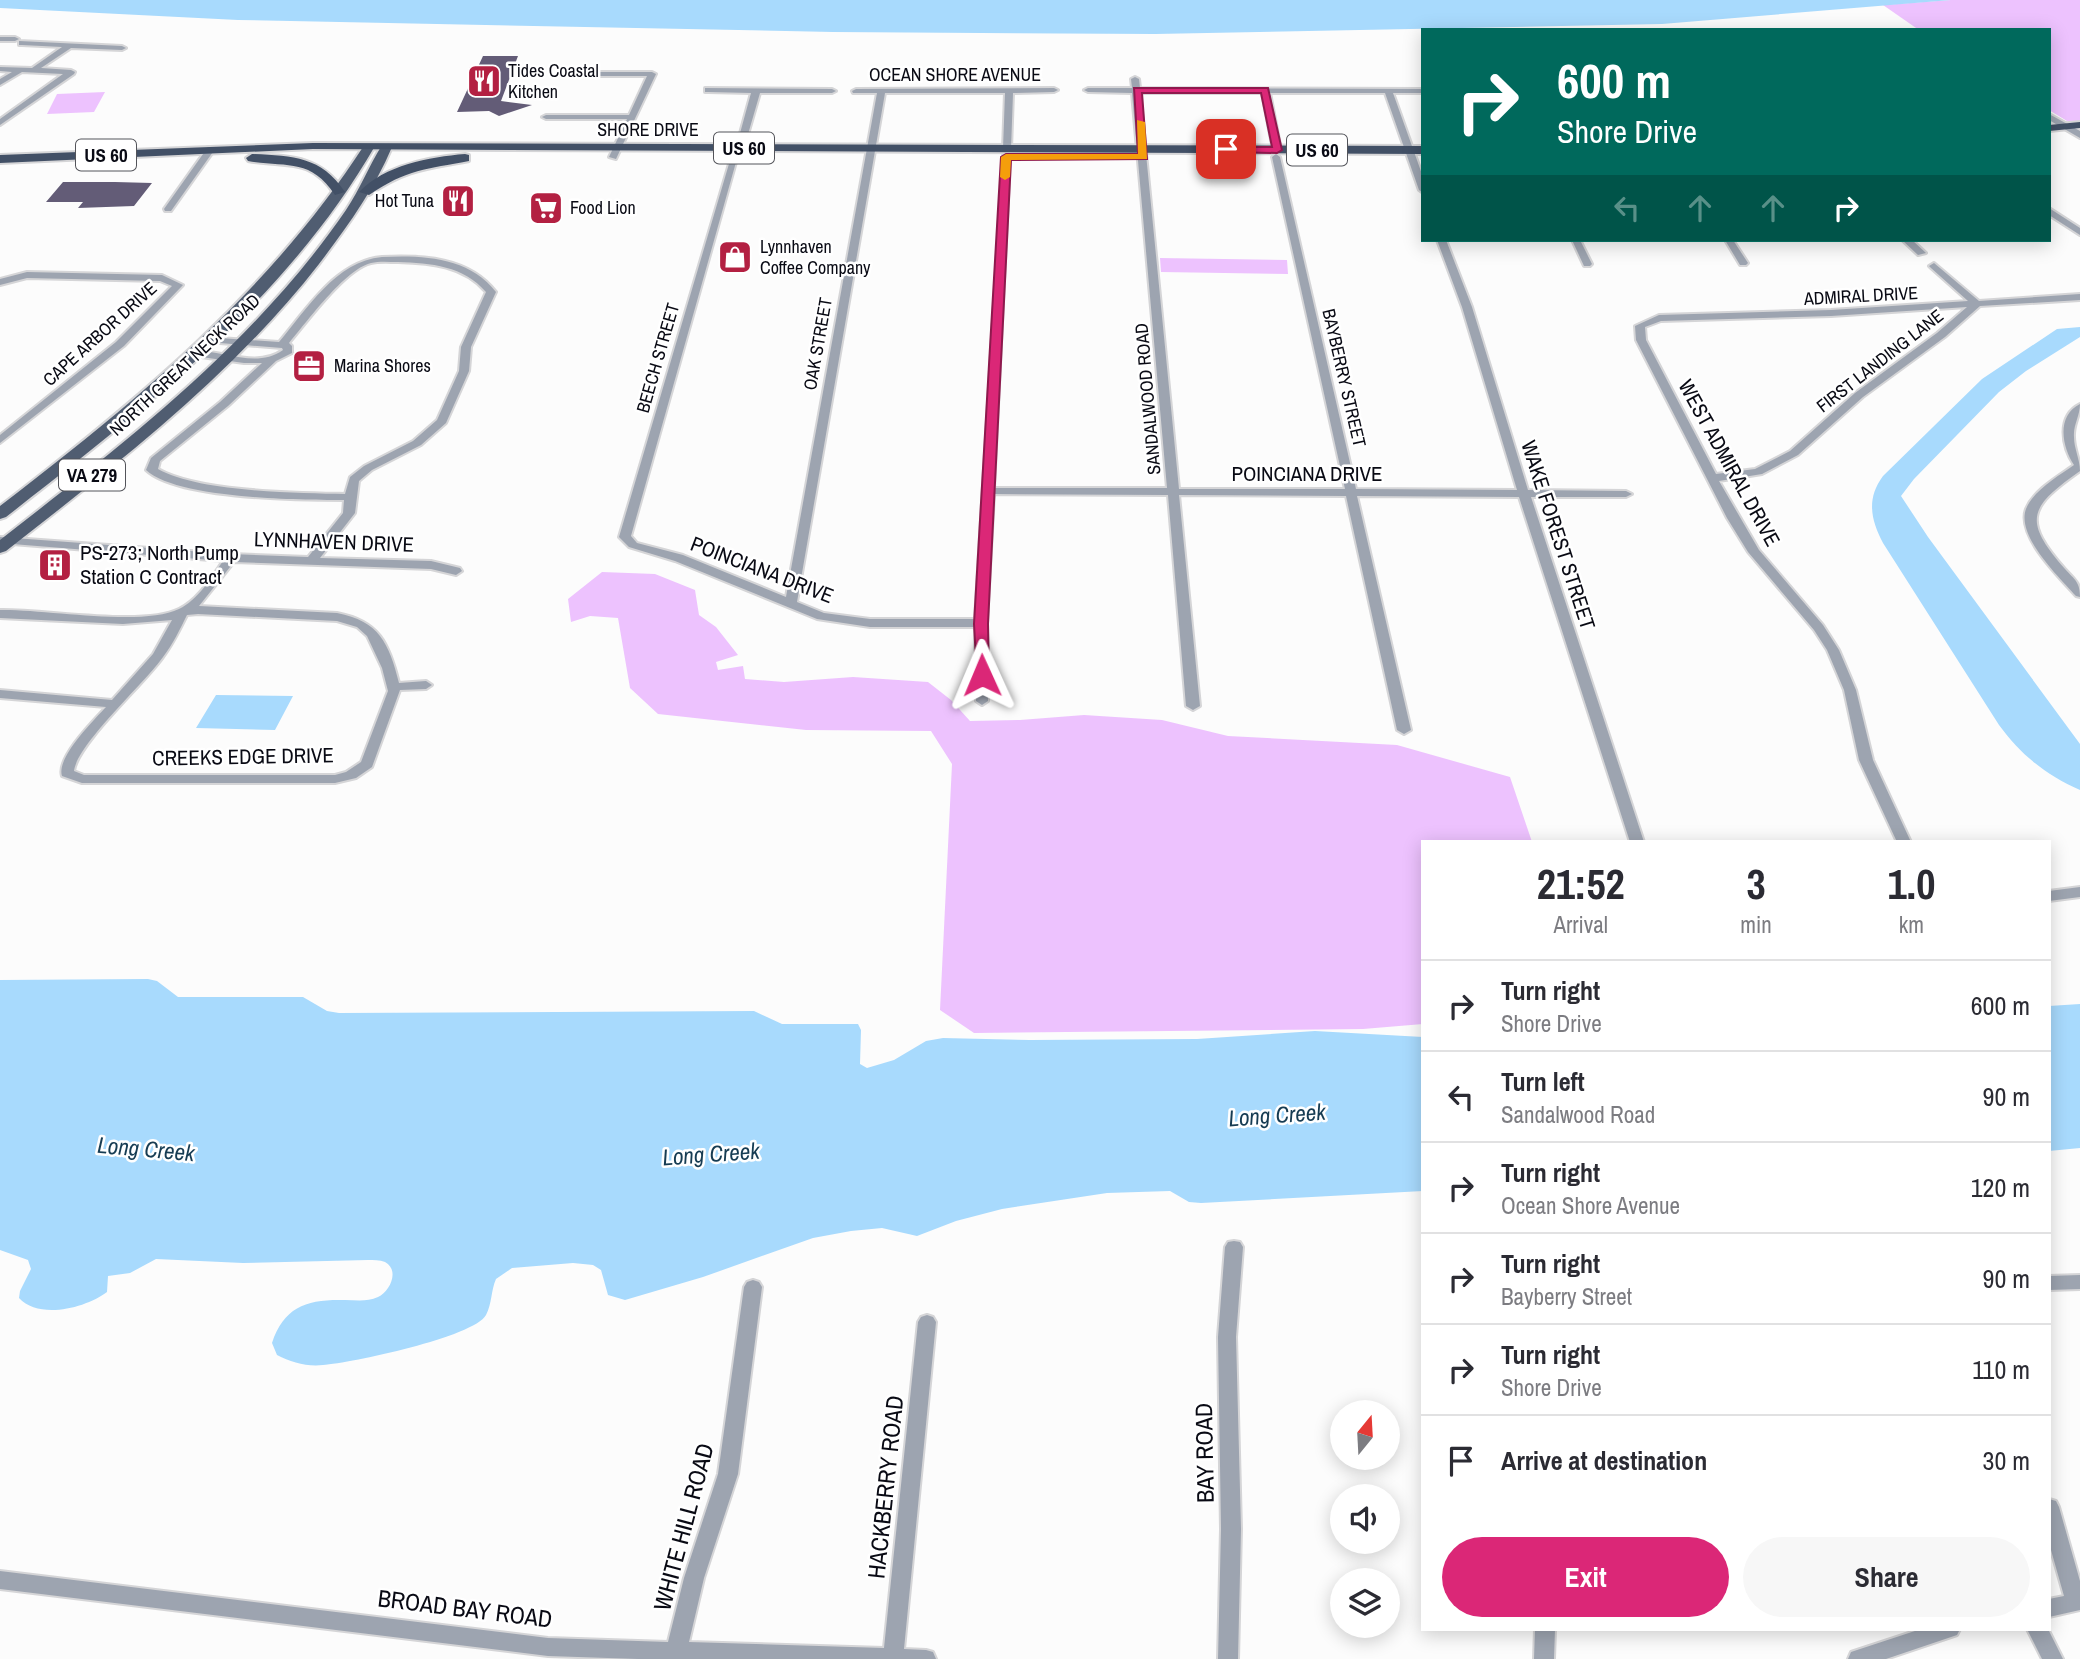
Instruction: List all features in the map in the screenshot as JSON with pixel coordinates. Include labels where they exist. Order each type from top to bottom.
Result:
[{"type":"highway","points":[[2051,128],[2065,126],[2079,132]]},
{"type":"highway","points":[[2051,135],[2079,132]]},
{"type":"highway","name":"SHORE DRIVE","points":[[0,159],[366,151],[1414,155]]},
{"type":"highway","name":"SHORE DRIVE","points":[[0,166],[208,154],[241,158],[366,151]]},
{"type":"highway","name":"SHORE DRIVE","points":[[384,151],[485,156],[615,152]]},
{"type":"highway","points":[[365,192],[391,174],[416,165],[485,156]]},
{"type":"highway","points":[[241,158],[312,166],[329,175],[340,192]]},
{"type":"main road","name":"NORTH GREAT NECK ROAD","points":[[0,514],[123,417],[208,340],[281,267],[340,192],[366,151]]},
{"type":"main road","name":"NORTH GREAT NECK ROAD","points":[[3,543],[130,444],[243,342],[314,262],[365,192],[384,151]]},
{"type":"street","points":[[0,39],[122,48]]},
{"type":"street","points":[[34,70],[70,46]]},
{"type":"street","points":[[0,69],[71,72],[0,123]]},
{"type":"street","points":[[0,83],[20,70]]},
{"type":"street","points":[[563,74],[652,74],[615,152]]},
{"type":"street","points":[[1135,79],[1137,90]]},
{"type":"street","points":[[708,89],[832,91]]},
{"type":"street","points":[[982,701],[981,624],[1009,90]]},
{"type":"street","name":"OCEAN SHORE AVENUE","points":[[856,91],[1054,90]]},
{"type":"street","points":[[1088,90],[1421,91]]},
{"type":"street","name":"SANDALWOOD ROAD","points":[[1137,90],[1193,706]]},
{"type":"street","name":"BAYBERRY STREET","points":[[1265,90],[1404,730]]},
{"type":"street","points":[[1388,90],[1414,155],[1421,182]]},
{"type":"street","name":"BEECH STREET","points":[[655,551],[628,542],[625,537],[628,522],[756,91]]},
{"type":"street","name":"OAK STREET","points":[[791,604],[881,91]]},
{"type":"street","points":[[546,117],[632,117]]},
{"type":"street","points":[[2051,117],[2065,126]]},
{"type":"street","points":[[168,209],[208,154]]},
{"type":"street","points":[[2051,212],[2080,232]]},
{"type":"street","name":"WAKE FOREST STREET","points":[[1442,242],[1467,307],[1524,494],[1636,840]]},
{"type":"street","points":[[1577,242],[1587,264]]},
{"type":"street","points":[[1730,242],[1743,263]]},
{"type":"street","points":[[1909,242],[1921,253]]},
{"type":"street","points":[[282,345],[356,265],[367,261],[449,264],[474,276],[491,292],[466,347],[464,371],[442,421],[417,443],[359,474],[351,486],[349,513],[311,561]]},
{"type":"street","name":"FIRST LANDING LANE","points":[[1713,478],[1758,472],[1794,453],[1859,395],[1941,335],[1977,304],[1934,266]]},
{"type":"street","name":"CAPE ARBOR DRIVE","points":[[0,282],[27,275],[162,278],[178,285],[158,308],[110,353],[0,440]]},
{"type":"street","name":"ADMIRAL DRIVE","points":[[1644,323],[1671,318],[1831,313],[2080,297]]},
{"type":"street","name":"WEST ADMIRAL DRIVE","points":[[1644,323],[1639,331],[1641,340],[1732,518],[1760,560],[1819,628],[1833,650],[1850,690],[1866,760],[1902,840]]},
{"type":"street","points":[[194,353],[271,361],[288,351],[287,346],[282,345],[208,340]]},
{"type":"street","points":[[271,361],[224,404],[155,460],[152,470],[160,476],[219,488],[276,494],[351,497]]},
{"type":"street","points":[[2080,407],[2069,423],[2067,433],[2068,445],[2080,466],[2038,501],[2029,520],[2038,542],[2080,593]]},
{"type":"street","name":"POINCIANA DRIVE","points":[[988,491],[1626,494]]},
{"type":"street","name":"LYNNHAVEN DRIVE","points":[[3,543],[231,558],[432,565],[456,571]]},
{"type":"street","name":"POINCIANA DRIVE","points":[[655,551],[679,558],[821,616],[858,623],[981,624]]},
{"type":"street","name":"CREEKS EDGE DRIVE","points":[[231,558],[206,590],[183,612],[158,656],[115,704],[68,764],[68,773],[73,777],[180,780],[335,779],[351,775],[367,764],[390,707],[394,687]]},
{"type":"street","points":[[0,614],[131,620],[183,612],[221,611],[350,620],[367,628],[373,635],[394,687],[426,685]]},
{"type":"street","points":[[0,694],[115,704]]},
{"type":"street","points":[[2051,896],[2080,892]]},
{"type":"street","name":"BAY ROAD","points":[[1228,1659],[1231,1529],[1227,1337],[1234,1247]]},
{"type":"street","points":[[2051,1283],[2080,1282]]},
{"type":"street","name":"WHITE HILL ROAD","points":[[676,1653],[694,1578],[728,1474],[752,1287]]},
{"type":"street","name":"HACKBERRY ROAD","points":[[893,1658],[927,1322]]},
{"type":"street","points":[[2051,1513],[2078,1601],[2051,1608]]},
{"type":"street","name":"BROAD BAY ROAD","points":[[0,1580],[548,1647],[926,1659]]},
{"type":"street","points":[[1544,1659],[1545,1631]]},
{"type":"street","points":[[1858,1659],[1944,1631]]},
{"type":"street","points":[[2039,1631],[2053,1659]]},
{"type":"shaded area","points":[[1951,0],[2080,0],[2080,129],[2051,111],[2051,28],[1916,28],[1883,5]]},
{"type":"shaded area","points":[[105,92],[94,112],[47,114],[57,94]]},
{"type":"shaded area","points":[[1160,258],[1287,260],[1288,274],[1161,272]]},
{"type":"shaded area","points":[[602,572],[655,574],[695,590],[699,615],[716,627],[738,655],[716,662],[718,670],[743,666],[745,679],[784,682],[853,677],[928,682],[951,700],[970,721],[1084,715],[1162,720],[1228,736],[1397,745],[1510,777],[1531,840],[1421,840],[1421,1024],[1363,1029],[974,1033],[940,1010],[952,764],[931,731],[806,730],[658,714],[630,688],[618,618],[590,616],[571,622],[568,599]]},
{"type":"water","points":[[0,0],[1951,0],[1662,24],[1155,34],[833,32],[238,20],[0,8]]},
{"type":"water","points":[[2080,327],[2080,337],[2026,371],[1999,392],[1914,479],[1901,496],[1928,537],[2080,744],[2080,790],[2035,763],[2016,746],[1999,725],[1883,543],[1873,518],[1872,501],[1883,476],[1982,379],[2057,329]]},
{"type":"water","points":[[216,695],[293,696],[275,730],[196,728]]},
{"type":"water","name":"Long Creek","points":[[148,979],[157,981],[178,997],[303,997],[327,1011],[339,1013],[754,1011],[782,1024],[858,1024],[861,1030],[860,1064],[867,1068],[894,1060],[926,1041],[943,1038],[1197,1039],[1315,1031],[1421,1037],[1421,1191],[1201,1203],[1189,1202],[1170,1191],[1107,1193],[1002,1209],[956,1221],[917,1236],[882,1228],[813,1238],[703,1277],[625,1300],[608,1295],[601,1270],[593,1265],[573,1263],[512,1268],[496,1279],[486,1315],[459,1332],[410,1348],[359,1359],[305,1365],[277,1355],[272,1343],[283,1321],[299,1307],[309,1303],[378,1297],[392,1281],[392,1270],[385,1262],[243,1263],[156,1259],[130,1273],[108,1276],[107,1292],[75,1307],[38,1309],[19,1298],[31,1269],[28,1260],[0,1250],[0,980]]},
{"type":"water","points":[[2080,1004],[2080,1148],[2051,1151],[2051,1006]]},
{"type":"building","points":[[483,56],[518,56],[501,101],[532,105],[499,116],[489,111],[457,112]]},
{"type":"building","points":[[63,182],[152,183],[134,206],[78,208],[83,202],[46,202]]},
{"type":"slow traffic","points":[[1005,177],[1006,157],[1144,157],[1140,122]]},
{"type":"place","name":"Tides Coastal Kitchen","points":[[484,81]]},
{"type":"place","name":"Hot Tuna","points":[[458,201]]},
{"type":"place","name":"Food Lion","points":[[546,208]]},
{"type":"place","name":"Lynnhaven Coffee Company","points":[[735,257]]},
{"type":"place","name":"Marina Shores","points":[[309,366]]},
{"type":"place","name":"PS-273; North Pump Station C Contract","points":[[55,565]]},
{"type":"route","points":[[982,675],[981,624],[1006,157],[1144,157],[1137,90],[1265,90],[1277,150],[1226,149]]}]
